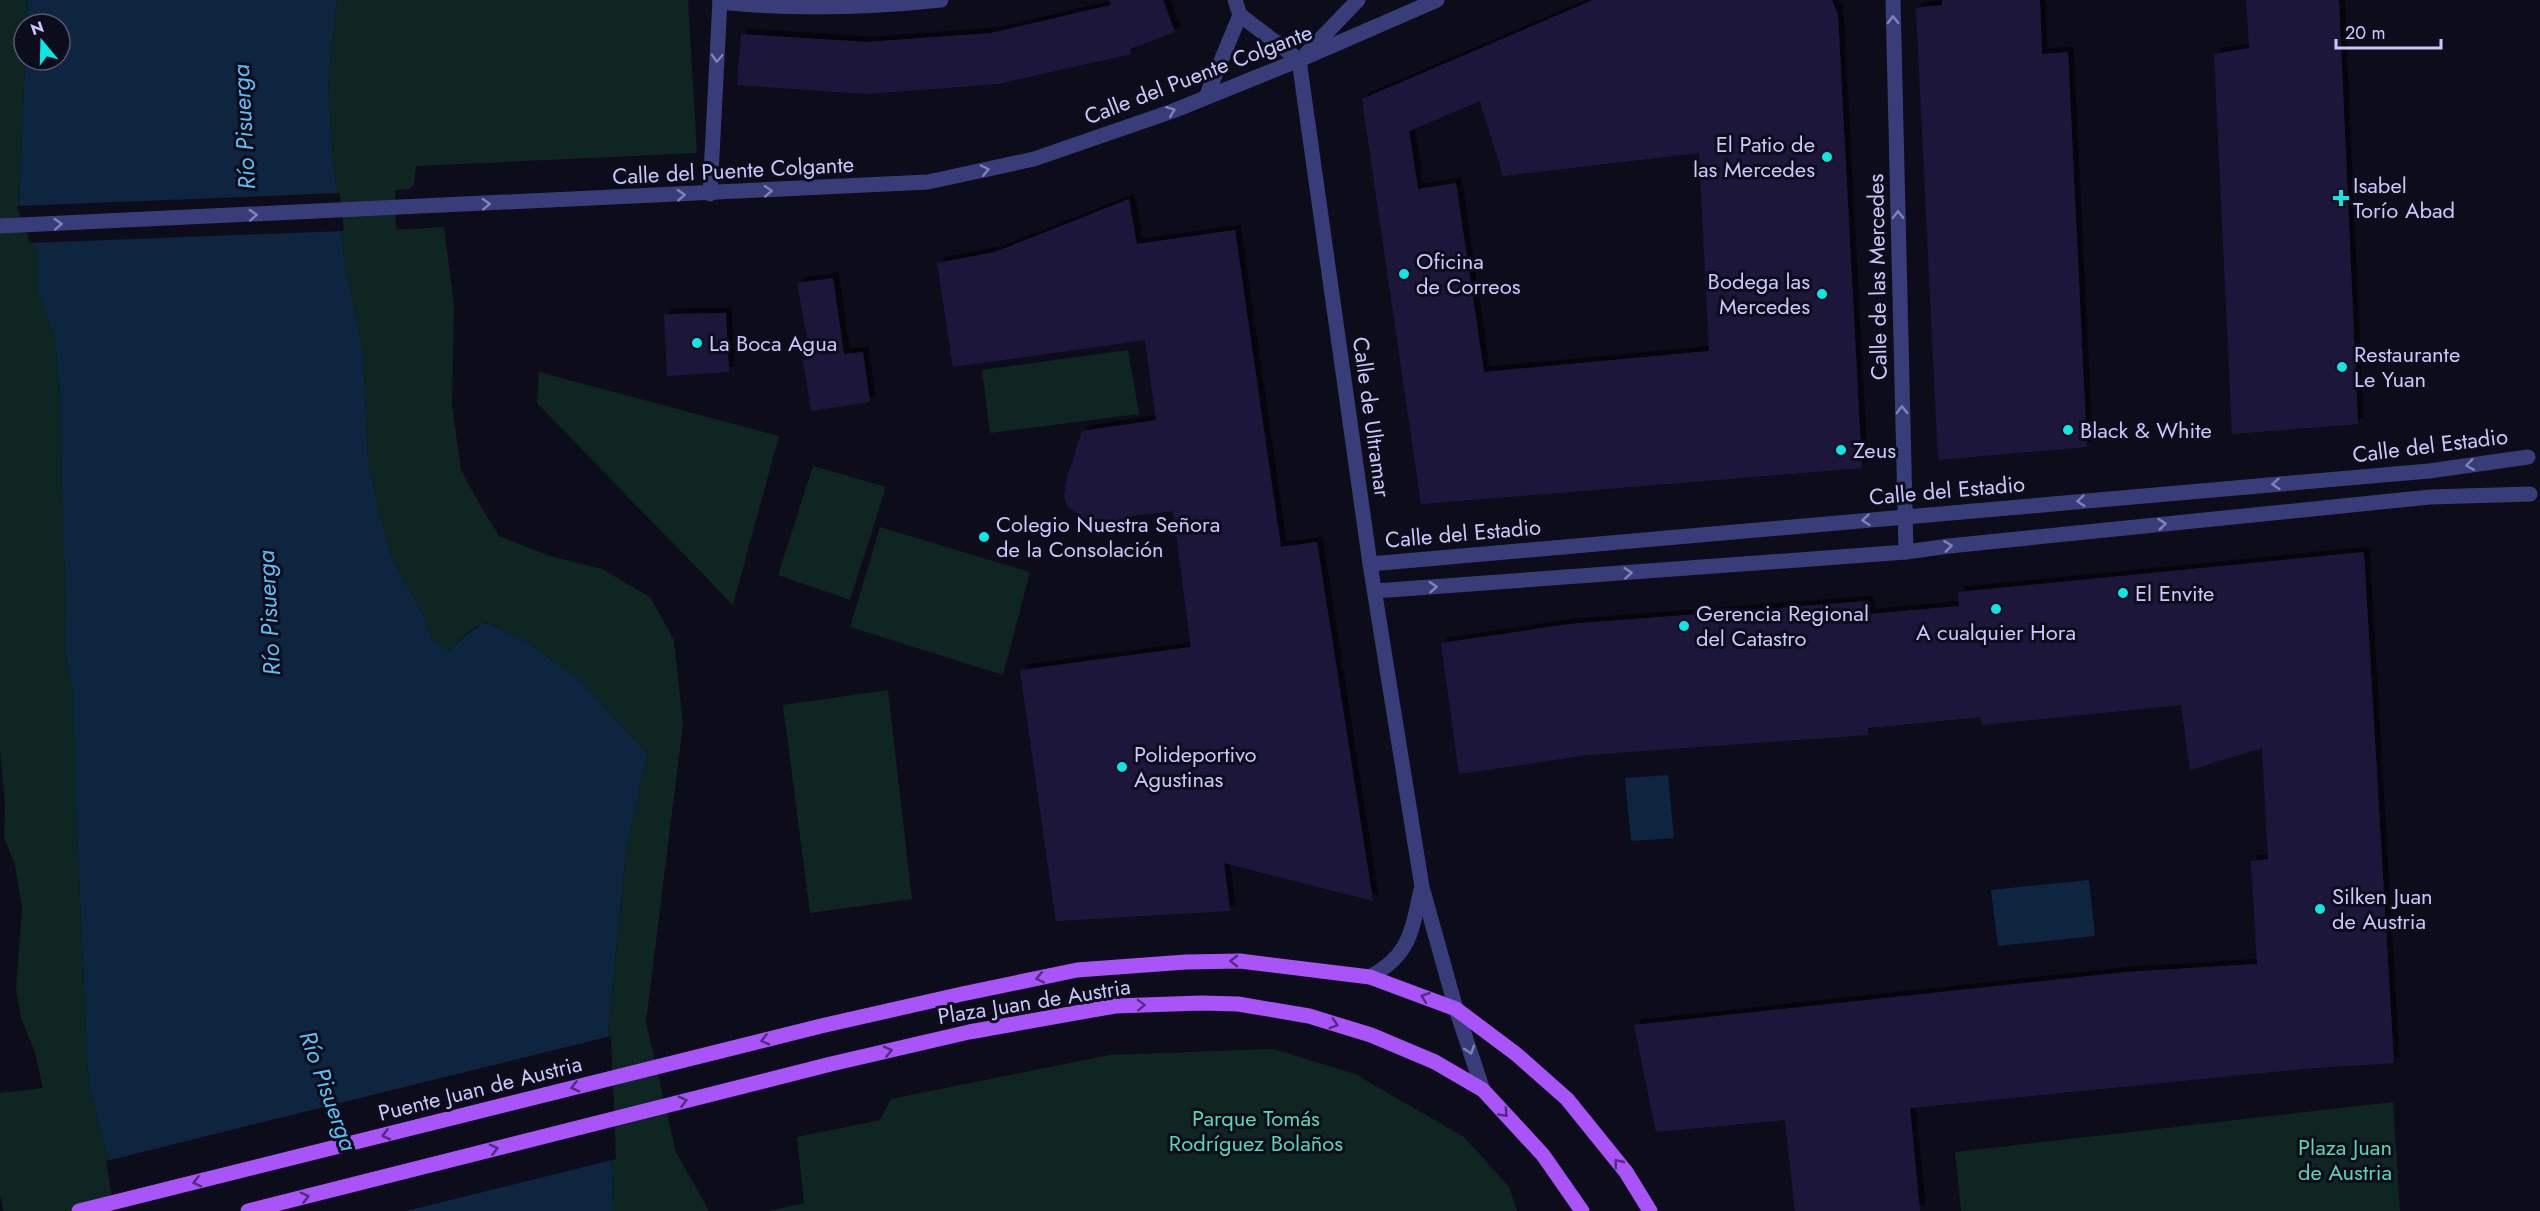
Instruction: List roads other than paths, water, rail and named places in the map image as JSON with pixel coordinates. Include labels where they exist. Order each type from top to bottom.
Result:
[{"type":"main road","name":"Plaza Juan de Austria","points":[[821,1026],[1077,970],[1186,962],[1240,961],[1370,977],[1456,1009],[1516,1054],[1567,1099],[1626,1172],[1650,1211]]},
{"type":"main road","name":"Plaza Juan de Austria","points":[[248,1211],[831,1064],[969,1032],[1115,1006],[1201,1003],[1238,1004],[1309,1016],[1371,1035],[1435,1062],[1483,1090],[1543,1155],[1582,1211]]},
{"type":"main road","name":"Puente Juan de Austria","points":[[79,1211],[821,1026]]},
{"type":"street","points":[[710,194],[720,1],[781,8],[867,8],[941,0]]},
{"type":"street","points":[[1235,0],[1240,15],[1299,60],[1358,0]]},
{"type":"street","name":"Calle de las Mercedes","points":[[1893,0],[1906,552]]},
{"type":"street","name":"Calle del Puente Colgante","points":[[0,226],[928,182],[1034,159],[1173,111],[1299,60],[1425,2]]},
{"type":"street","points":[[1206,97],[1240,15]]},
{"type":"street","name":"Calle de Ultramar","points":[[1299,60],[1370,564],[1422,887],[1456,1009]]},
{"type":"street","name":"Calle del Estadio","points":[[1370,564],[2429,471],[2528,456]]},
{"type":"street","points":[[1375,591],[1906,552],[2430,497],[2530,494]]},
{"type":"street","name":"Calle de Ultramar","points":[[1370,977],[1388,967],[1409,941],[1422,887]]},
{"type":"street","name":"Plaza Juan de Austria","points":[[1456,1009],[1483,1090]]},
{"type":"water","name":"Río Pisuerga","points":[[28,0],[337,0],[328,82],[333,160],[345,267],[363,350],[368,462],[382,525],[393,560],[423,614],[432,639],[449,652],[466,635],[482,624],[490,624],[522,639],[577,678],[647,753],[626,853],[608,1031],[613,1211],[117,1211],[108,1154],[98,1123],[88,1075],[73,687],[69,678],[65,645],[66,581],[63,544],[60,391],[55,338],[38,293],[38,255],[19,204],[24,72],[72,72],[72,12],[28,12]]},
{"type":"water","points":[[1668,775],[1674,838],[1631,841],[1625,778]]},
{"type":"water","points":[[2089,880],[2095,936],[1998,946],[1991,890]]},
{"type":"place","name":"El Patio de las Mercedes","points":[[1827,157]]},
{"type":"place","name":"Isabel Torío Abad","points":[[2341,198]]},
{"type":"place","name":"Oficina de Correos","points":[[1404,274]]},
{"type":"place","name":"Bodega las Mercedes","points":[[1822,294]]},
{"type":"place","name":"La Boca Agua","points":[[697,343]]},
{"type":"place","name":"Restaurante Le Yuan","points":[[2342,367]]},
{"type":"place","name":"Black & White","points":[[2068,430]]},
{"type":"place","name":"Zeus","points":[[1841,450]]},
{"type":"place","name":"Colegio Nuestra Señora de la Consolación","points":[[984,537]]},
{"type":"place","name":"El Envite","points":[[2123,593]]},
{"type":"place","name":"A cualquier Hora","points":[[1996,609]]},
{"type":"place","name":"Gerencia Regional del Catastro","points":[[1684,626]]},
{"type":"place","name":"Polideportivo Agustinas","points":[[1122,767]]},
{"type":"place","name":"Silken Juan de Austria","points":[[2320,909]]},
{"type":"park label","name":"Parque Tomás Rodríguez Bolaños","points":[[1256,1130]]}]
